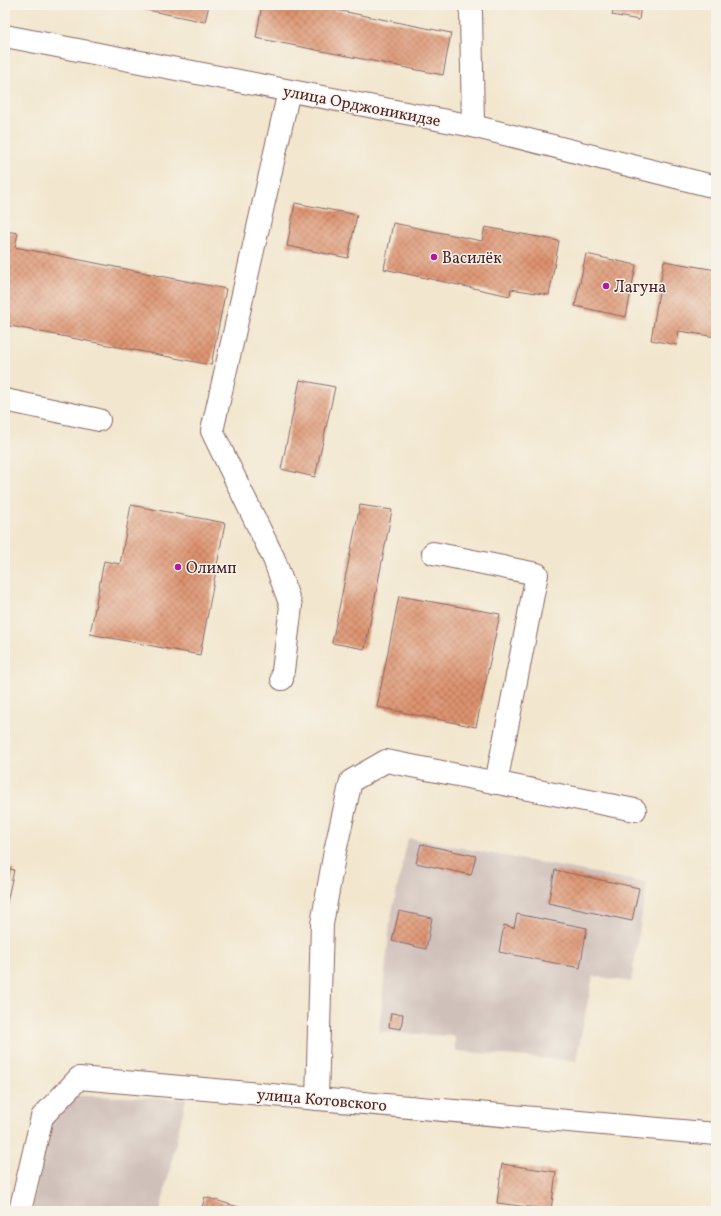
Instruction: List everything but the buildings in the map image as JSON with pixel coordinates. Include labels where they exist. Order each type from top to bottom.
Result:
[{"type":"street","points":[[470,5],[473,126]]},
{"type":"street","name":"улица Орджоникидзе","points":[[5,36],[473,126],[716,186]]},
{"type":"street","points":[[282,679],[291,606],[274,559],[212,431],[288,91]]},
{"type":"street","points":[[5,400],[98,420]]},
{"type":"street","points":[[433,553],[537,574],[496,783]]},
{"type":"street","points":[[318,1099],[322,924],[334,851],[351,781],[386,761],[635,810]]},
{"type":"street","name":"улица Котовского","points":[[20,1211],[42,1117],[79,1078],[716,1134]]},
{"type":"shaded area","points":[[408,838],[647,883],[631,982],[593,976],[576,1061],[455,1051],[455,1036],[379,1032],[390,922]]},
{"type":"shaded area","points":[[55,1095],[186,1099],[160,1211],[31,1211]]},
{"type":"place","name":"Василёк","points":[[434,257]]},
{"type":"place","name":"Лагуна","points":[[606,286]]},
{"type":"place","name":"Олимп","points":[[178,567]]}]
